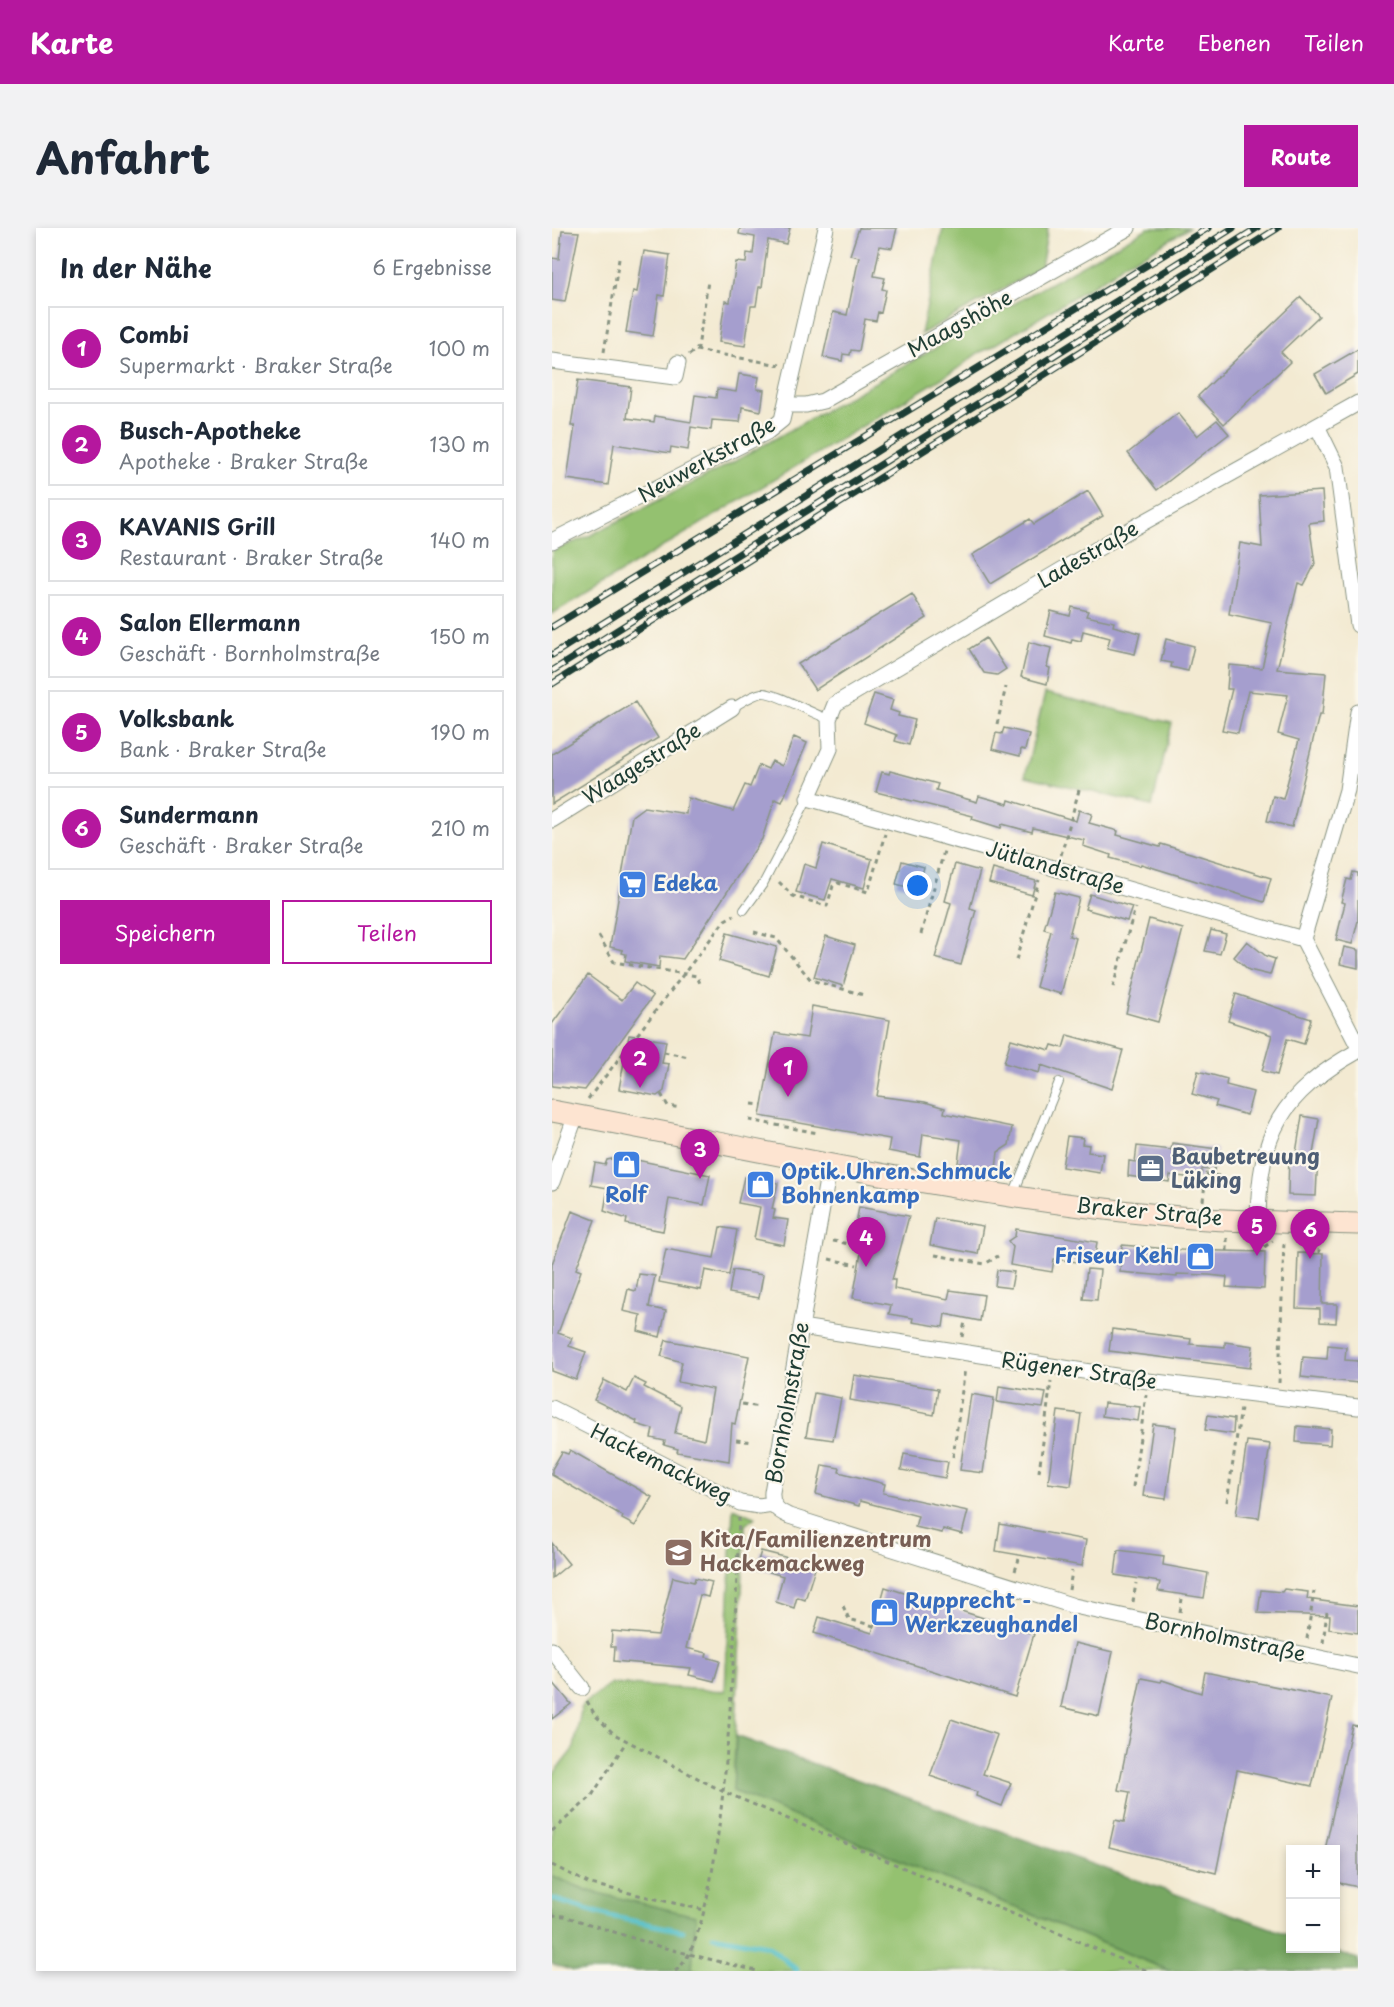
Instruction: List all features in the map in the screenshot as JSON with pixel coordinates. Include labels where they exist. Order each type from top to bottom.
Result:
[{"type":"main road","name":"Braker Straße","points":[[552,1111],[1013,1197],[1120,1211],[1201,1218],[1258,1230],[1358,1224]]},
{"type":"street","name":"Neuwerkstraße","points":[[552,541],[767,432],[782,420],[826,228]]},
{"type":"street","name":"Maagshöhe","points":[[787,405],[806,405],[823,400],[1128,228]]},
{"type":"street","points":[[552,361],[675,377],[678,363]]},
{"type":"street","name":"Ladestraße","points":[[829,719],[831,710],[842,700],[1119,536],[1358,403]]},
{"type":"street","points":[[1317,426],[1337,467],[1358,625]]},
{"type":"street","name":"Waagestraße","points":[[552,820],[732,708]]},
{"type":"street","points":[[1358,712],[1347,790],[1303,939],[1358,1046]]},
{"type":"street","points":[[808,798],[830,749],[829,719]]},
{"type":"street","name":"Jütlandstraße","points":[[808,798],[1303,939]]},
{"type":"street","points":[[1258,1230],[1260,1170],[1272,1132],[1287,1105],[1311,1081],[1358,1051]]},
{"type":"street","points":[[552,1182],[576,1115]]},
{"type":"street","name":"Bornholmstraße","points":[[830,1163],[772,1492],[773,1504],[789,1516],[1052,1600],[1358,1666]]},
{"type":"street","name":"Rügener Straße","points":[[801,1327],[1053,1368],[1278,1399],[1358,1407]]},
{"type":"street","name":"Hackemackweg","points":[[552,1408],[740,1503],[759,1506],[773,1504]]},
{"type":"street","points":[[552,1650],[582,1688]]},
{"type":"lane","points":[[732,708],[753,696],[770,693],[809,713],[829,719]]},
{"type":"lane","points":[[744,910],[770,872],[808,798]]},
{"type":"lane","points":[[1013,1197],[1059,1082]]},
{"type":"path","points":[[601,367],[619,259]]},
{"type":"path","points":[[708,281],[696,351],[769,363]]},
{"type":"path","points":[[997,724],[1006,687]]},
{"type":"path","points":[[1016,960],[1079,790]]},
{"type":"path","points":[[770,872],[793,896],[827,906],[833,886],[838,884],[868,892],[889,821]]},
{"type":"path","points":[[921,934],[948,838]]},
{"type":"path","points":[[1113,987],[1139,892]]},
{"type":"path","points":[[576,1115],[725,920],[744,910]]},
{"type":"path","points":[[754,932],[777,938],[811,980],[864,995]]},
{"type":"path","points":[[599,936],[614,962],[698,976],[701,986]]},
{"type":"path","points":[[664,1052],[689,1057]]},
{"type":"path","points":[[661,1094],[668,1106],[681,1108]]},
{"type":"path","points":[[752,1104],[762,1105]]},
{"type":"path","points":[[749,1120],[818,1133]]},
{"type":"path","points":[[1201,1218],[1206,1174],[1220,1176]]},
{"type":"path","points":[[1258,1230],[1257,1252],[1274,1240]]},
{"type":"path","points":[[817,1238],[876,1249],[878,1240]]},
{"type":"path","points":[[1227,1238],[1227,1251]]},
{"type":"path","points":[[1278,1399],[1284,1241]]},
{"type":"path","points":[[1319,1242],[1319,1254]]},
{"type":"path","points":[[935,1255],[985,1264],[998,1256]]},
{"type":"path","points":[[814,1256],[857,1264]]},
{"type":"path","points":[[953,1457],[967,1355]]},
{"type":"path","points":[[1039,1472],[1053,1368]]},
{"type":"path","points":[[1133,1487],[1148,1381]]},
{"type":"path","points":[[1227,1502],[1243,1394]]},
{"type":"path","points":[[742,1404],[759,1407]]},
{"type":"path","points":[[736,1440],[753,1442]]},
{"type":"path","points":[[675,1971],[690,1954],[705,1910],[722,1791],[729,1709],[740,1503]]},
{"type":"path","points":[[1304,1654],[1314,1591]]},
{"type":"path","points":[[843,1606],[849,1618],[874,1626]]},
{"type":"path","points":[[1321,1658],[1327,1612]]},
{"type":"path","points":[[582,1688],[588,1705],[595,1715],[626,1742],[722,1791],[1148,1971]]},
{"type":"path","points":[[552,1831],[591,1797],[626,1742]]},
{"type":"path","points":[[552,1865],[590,1884],[705,1910]]},
{"type":"path","points":[[552,1915],[564,1916],[690,1954],[757,1971]]},
{"type":"green space","points":[[943,228],[1048,228],[1041,268],[921,334]]},
{"type":"green space","points":[[1148,228],[1189,228],[1147,253],[1123,264],[1113,273],[990,348],[978,353],[957,369],[552,614],[552,551],[587,537],[730,464]]},
{"type":"green space","points":[[1045,693],[1172,723],[1152,806],[1025,776]]},
{"type":"green space","points":[[733,1508],[755,1517],[745,1525],[733,1791],[1170,1971],[701,1971],[692,1969],[589,1891],[552,1876],[552,1776],[574,1748],[582,1705],[611,1684],[725,1691]]},
{"type":"green space","points":[[736,1736],[1286,1934],[1286,1953],[1340,1953],[1358,1959],[1358,1971],[1170,1971],[733,1791]]},
{"type":"green space","points":[[552,1876],[589,1891],[696,1916],[692,1969],[701,1971],[574,1971],[552,1964]]},
{"type":"building","points":[[740,228],[790,228],[786,244],[768,240],[762,287],[759,287],[756,306],[751,306],[745,346],[719,342],[725,301],[730,302],[736,262],[746,263],[747,253],[753,254],[755,237],[739,234]]},
{"type":"building","points":[[859,228],[897,228],[892,248],[880,246],[874,276],[885,278],[882,289],[886,290],[881,313],[878,312],[876,321],[865,319],[859,351],[851,350],[850,355],[843,354],[842,361],[823,357],[833,312],[847,315],[859,257],[850,255]]},
{"type":"building","points":[[562,231],[579,232],[565,302],[552,300],[552,258],[559,259]]},
{"type":"building","points":[[644,251],[670,255],[664,296],[659,295],[653,336],[626,332],[633,291],[637,292]]},
{"type":"building","points":[[1301,297],[1319,316],[1281,352],[1290,362],[1224,424],[1198,396]]},
{"type":"building","points":[[1358,349],[1358,374],[1326,393],[1315,374]]},
{"type":"building","points":[[739,374],[759,377],[757,389],[764,390],[761,411],[742,407],[740,422],[712,420],[711,430],[691,427],[688,450],[671,447],[670,453],[614,444],[608,485],[567,479],[575,426],[571,426],[578,380],[631,387],[627,418],[654,422],[655,416],[691,422],[695,395],[716,398],[717,389],[736,392]]},
{"type":"building","points":[[1178,413],[1197,436],[1217,420],[1229,434],[1157,490],[1128,453]]},
{"type":"building","points":[[1088,491],[1103,516],[990,584],[972,555],[1030,519],[1034,524]]},
{"type":"building","points":[[1322,491],[1324,521],[1309,523],[1315,564],[1304,585],[1298,583],[1277,669],[1326,673],[1322,715],[1319,715],[1292,827],[1267,821],[1273,796],[1283,799],[1299,740],[1278,734],[1288,695],[1248,691],[1238,733],[1222,730],[1232,689],[1227,689],[1229,665],[1262,668],[1272,623],[1229,614],[1240,543],[1262,547],[1259,495]]},
{"type":"building","points":[[912,594],[927,618],[815,690],[798,664]]},
{"type":"building","points":[[1072,607],[1088,611],[1086,616],[1114,622],[1113,626],[1140,633],[1135,654],[1107,648],[1110,638],[1083,631],[1081,641],[1072,639],[1071,643],[1045,636],[1051,611],[1070,616]]},
{"type":"building","points":[[986,638],[1006,669],[997,675],[984,673],[969,649]]},
{"type":"building","points":[[1166,639],[1194,646],[1188,671],[1171,667],[1172,663],[1161,661]]},
{"type":"building","points":[[1029,642],[1051,648],[1047,667],[1050,668],[1047,684],[1021,677]]},
{"type":"building","points":[[874,694],[893,700],[890,710],[899,713],[898,716],[915,720],[909,745],[895,741],[897,735],[864,723]]},
{"type":"building","points":[[635,702],[658,738],[552,804],[552,754]]},
{"type":"building","points":[[1004,728],[1029,734],[1025,750],[1021,749],[1020,756],[992,749],[996,733],[1002,734]]},
{"type":"building","points":[[794,737],[807,743],[782,802],[775,799],[762,839],[683,959],[660,956],[659,967],[625,961],[626,954],[622,953],[623,950],[610,947],[632,816],[644,807],[686,814],[688,798],[733,811],[745,785],[750,787],[759,765],[768,769],[772,761],[782,766]]},
{"type":"building","points":[[890,771],[938,784],[936,790],[977,802],[979,796],[1008,804],[1009,800],[1076,821],[1079,810],[1092,814],[1089,823],[1118,831],[1117,835],[1160,847],[1161,844],[1271,878],[1264,902],[1141,864],[1140,866],[1110,858],[1111,855],[1083,846],[1084,840],[1033,828],[1032,832],[1002,824],[1001,828],[972,819],[973,816],[876,792],[882,772],[889,774]]},
{"type":"building","points":[[823,844],[872,859],[864,888],[832,879],[825,900],[796,892],[804,864],[816,868]]},
{"type":"building","points":[[902,861],[924,867],[918,890],[896,884]]},
{"type":"building","points":[[955,864],[980,871],[970,908],[976,910],[961,965],[935,958],[951,903],[945,901]]},
{"type":"building","points":[[993,869],[1036,881],[1032,895],[989,883]]},
{"type":"building","points":[[1353,872],[1358,873],[1358,921],[1352,944],[1336,940],[1345,903],[1341,902],[1347,879],[1351,880]]},
{"type":"building","points":[[1055,892],[1079,898],[1069,936],[1076,938],[1061,994],[1036,987],[1051,931],[1044,929]]},
{"type":"building","points":[[1090,894],[1132,907],[1127,921],[1085,909]]},
{"type":"building","points":[[1149,919],[1183,929],[1158,1022],[1126,1013]]},
{"type":"building","points":[[1211,930],[1226,934],[1220,954],[1205,951]]},
{"type":"building","points":[[727,933],[777,947],[769,976],[719,961]]},
{"type":"building","points":[[826,936],[855,945],[843,986],[814,977]]},
{"type":"building","points":[[1247,941],[1266,956],[1275,959],[1270,975],[1249,970],[1234,957]]},
{"type":"building","points":[[1344,947],[1358,950],[1358,968],[1340,964]]},
{"type":"building","points":[[588,975],[622,1000],[635,983],[653,996],[585,1090],[552,1086],[552,1024]]},
{"type":"building","points":[[1236,994],[1311,1019],[1304,1044],[1287,1039],[1277,1075],[1262,1071],[1272,1035],[1228,1021]]},
{"type":"building","points":[[812,1006],[890,1020],[877,1096],[925,1102],[945,1108],[944,1113],[1012,1127],[1009,1145],[998,1152],[996,1169],[958,1163],[961,1140],[923,1134],[920,1157],[888,1151],[890,1139],[760,1116],[775,1033],[807,1038]]},
{"type":"building","points":[[629,1035],[666,1041],[662,1063],[669,1064],[664,1091],[657,1096],[619,1089]]},
{"type":"building","points":[[1067,1035],[1123,1050],[1112,1089],[1041,1065],[1039,1073],[1004,1063],[1011,1039],[1050,1050],[1052,1045],[1063,1048]]},
{"type":"building","points":[[1198,1071],[1227,1079],[1226,1085],[1253,1092],[1247,1115],[1215,1106],[1217,1101],[1192,1094]]},
{"type":"building","points":[[1302,1116],[1319,1119],[1313,1154],[1318,1154],[1316,1196],[1288,1195],[1289,1153],[1296,1153]]},
{"type":"building","points":[[1067,1136],[1083,1138],[1082,1144],[1089,1145],[1088,1152],[1103,1154],[1100,1173],[1062,1167]]},
{"type":"building","points":[[1172,1143],[1217,1149],[1214,1171],[1202,1169],[1201,1179],[1170,1175],[1169,1182],[1128,1176],[1129,1161],[1135,1162],[1137,1146],[1171,1150]]},
{"type":"building","points":[[622,1157],[710,1175],[704,1205],[669,1199],[663,1231],[626,1224],[627,1219],[604,1211],[608,1188],[591,1185],[595,1163],[605,1165],[607,1160]]},
{"type":"building","points":[[744,1177],[778,1183],[772,1209],[775,1210],[773,1218],[788,1220],[784,1245],[754,1239],[760,1207],[738,1203]]},
{"type":"building","points":[[859,1207],[909,1216],[892,1280],[895,1280],[894,1289],[948,1299],[950,1290],[984,1295],[980,1321],[945,1314],[943,1327],[912,1322],[913,1318],[889,1314],[891,1305],[853,1298],[864,1236],[854,1234]]},
{"type":"building","points":[[572,1211],[595,1220],[576,1269],[581,1271],[558,1333],[572,1338],[569,1346],[586,1352],[576,1380],[552,1371],[552,1264]]},
{"type":"building","points":[[935,1218],[983,1226],[978,1254],[930,1245]]},
{"type":"building","points":[[720,1227],[737,1230],[729,1275],[705,1270],[701,1290],[659,1282],[666,1249],[714,1258]]},
{"type":"building","points":[[1016,1229],[1097,1242],[1094,1264],[1054,1259],[1052,1272],[1010,1265],[1013,1247],[1008,1241],[1015,1236]]},
{"type":"building","points":[[1122,1245],[1181,1250],[1265,1252],[1264,1289],[1226,1287],[1227,1277],[1177,1274],[1177,1277],[1120,1272]]},
{"type":"building","points":[[1298,1253],[1323,1254],[1322,1304],[1337,1304],[1336,1323],[1320,1322],[1320,1309],[1296,1308]]},
{"type":"building","points":[[1087,1269],[1100,1270],[1097,1300],[1083,1299]]},
{"type":"building","points":[[733,1270],[763,1275],[759,1298],[729,1293]]},
{"type":"building","points":[[997,1270],[1014,1272],[1011,1288],[995,1286]]},
{"type":"building","points":[[639,1274],[655,1276],[649,1307],[666,1311],[660,1337],[638,1331],[641,1315],[623,1311],[628,1289],[636,1291]]},
{"type":"building","points":[[1112,1329],[1191,1339],[1190,1344],[1225,1347],[1225,1342],[1253,1346],[1250,1368],[1109,1351]]},
{"type":"building","points":[[666,1340],[749,1356],[735,1424],[732,1423],[729,1461],[677,1452],[678,1449],[664,1445],[665,1441],[651,1438],[653,1429],[636,1424],[637,1421],[594,1400],[604,1380],[627,1392],[634,1378],[646,1384],[644,1387],[681,1406],[675,1433],[704,1440],[713,1389],[678,1382],[682,1362],[661,1356]]},
{"type":"building","points":[[1328,1345],[1346,1347],[1345,1360],[1358,1361],[1358,1383],[1301,1377],[1303,1357],[1327,1359]]},
{"type":"building","points":[[854,1375],[938,1389],[934,1415],[850,1400]]},
{"type":"building","points":[[999,1386],[1046,1393],[1043,1408],[997,1402]]},
{"type":"building","points":[[814,1393],[841,1398],[833,1440],[806,1436]]},
{"type":"building","points":[[971,1394],[994,1398],[983,1473],[960,1470]]},
{"type":"building","points":[[1104,1403],[1140,1407],[1138,1421],[1102,1416]]},
{"type":"building","points":[[1058,1411],[1081,1414],[1071,1486],[1048,1483]]},
{"type":"building","points":[[1208,1415],[1234,1419],[1233,1434],[1205,1430]]},
{"type":"building","points":[[1153,1424],[1176,1427],[1166,1499],[1143,1496]]},
{"type":"building","points":[[1297,1426],[1331,1429],[1330,1445],[1296,1442]]},
{"type":"building","points":[[1247,1441],[1270,1444],[1259,1518],[1236,1515]]},
{"type":"building","points":[[570,1450],[652,1497],[635,1526],[622,1519],[623,1516],[552,1475],[552,1469],[562,1452],[568,1454]]},
{"type":"building","points":[[904,1454],[948,1462],[945,1478],[901,1470]]},
{"type":"building","points":[[822,1465],[840,1468],[839,1472],[885,1484],[883,1493],[968,1511],[962,1534],[943,1529],[942,1533],[915,1527],[918,1516],[860,1501],[859,1506],[816,1494]]},
{"type":"building","points":[[1000,1524],[1086,1540],[1082,1566],[996,1551]]},
{"type":"building","points":[[552,1543],[569,1564],[552,1578]]},
{"type":"building","points":[[1118,1550],[1164,1556],[1163,1565],[1208,1573],[1204,1598],[1158,1591],[1160,1582],[1115,1575]]},
{"type":"building","points":[[761,1551],[816,1565],[805,1600],[797,1597],[794,1608],[776,1602],[783,1576],[756,1568]]},
{"type":"building","points":[[673,1577],[694,1582],[695,1578],[712,1582],[708,1597],[700,1595],[686,1648],[707,1653],[706,1657],[720,1661],[714,1681],[689,1675],[691,1668],[614,1661],[615,1647],[611,1647],[612,1631],[658,1635]]},
{"type":"building","points":[[885,1587],[1034,1634],[1015,1697],[814,1633],[819,1617],[872,1633]]},
{"type":"building","points":[[1284,1589],[1308,1592],[1307,1599],[1358,1606],[1358,1633],[1329,1629],[1330,1616],[1258,1613],[1261,1590],[1282,1592]]},
{"type":"building","points":[[1075,1643],[1113,1652],[1099,1716],[1061,1707]]},
{"type":"building","points":[[1205,1672],[1332,1698],[1312,1786],[1237,1770],[1216,1873],[1109,1847],[1115,1820],[1124,1822],[1130,1792],[1118,1790],[1141,1678],[1161,1682],[1162,1680],[1201,1693]]},
{"type":"building","points":[[552,1681],[571,1704],[552,1719]]},
{"type":"building","points":[[951,1719],[997,1735],[983,1774],[1011,1783],[1002,1806],[976,1796],[977,1792],[930,1776]]},
{"type":"building","points":[[1352,1725],[1358,1726],[1358,1887],[1340,1883],[1340,1845],[1326,1845]]},
{"type":"waterway","points":[[552,1899],[609,1916],[683,1931]]},
{"type":"waterway","points":[[713,1936],[768,1946],[797,1970]]},
{"type":"railway","points":[[552,627],[1208,228]]},
{"type":"railway","points":[[552,655],[1233,228]]},
{"type":"railway","points":[[552,671],[1257,228]]},
{"type":"railway","points":[[552,684],[1278,228]]},
{"type":"place","name":"Edeka","points":[[632,884]]},
{"type":"place","name":"Busch-Apotheke","points":[[640,1088]]},
{"type":"place","name":"Combi","points":[[788,1097]]},
{"type":"place","name":"Rolf","points":[[626,1164]]},
{"type":"place","name":"Baubetreuung Lüking","points":[[1150,1169]]},
{"type":"place","name":"KAVANIS Grill","points":[[700,1179]]},
{"type":"place","name":"Optik.Uhren.Schmuck Bohnenkamp","points":[[760,1184]]},
{"type":"place","name":"Friseur Kehl","points":[[1200,1256]]},
{"type":"place","name":"Volksbank","points":[[1257,1256]]},
{"type":"place","name":"Sundermann","points":[[1310,1259]]},
{"type":"place","name":"Salon Ellermann","points":[[866,1267]]},
{"type":"place","name":"Kita/Familienzentrum Hackemackweg","points":[[679,1552]]},
{"type":"place","name":"Rupprecht - Werkzeughandel","points":[[884,1613]]}]
